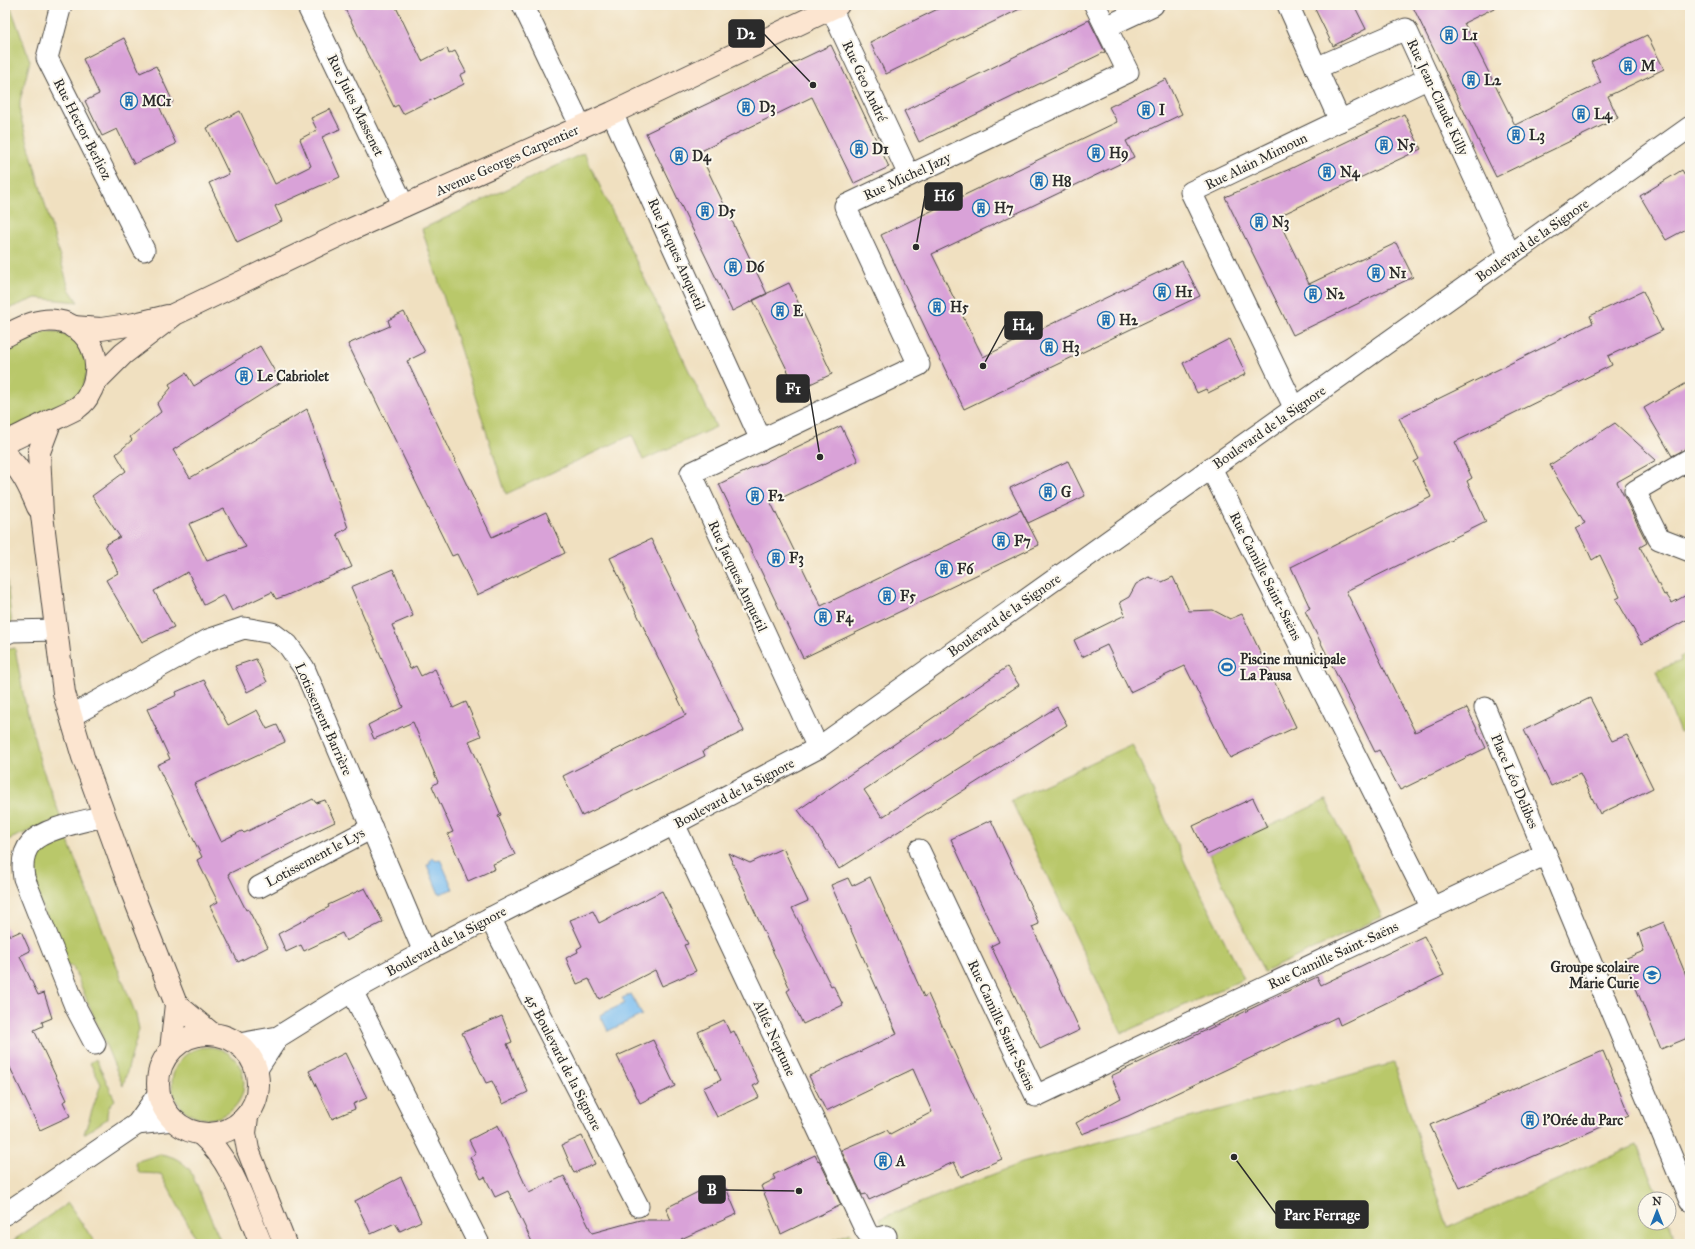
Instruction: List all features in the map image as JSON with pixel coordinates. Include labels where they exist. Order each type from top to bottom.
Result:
[{"type":"street","name":"Rue Hector Berlioz","points":[[61,5],[47,58],[144,250]]},
{"type":"street","name":"Rue Jules Massenet","points":[[307,5],[404,206]]},
{"type":"street","points":[[523,5],[580,127]]},
{"type":"street","points":[[1095,5],[1106,27],[1153,5]]},
{"type":"street","points":[[1288,5],[1340,121]]},
{"type":"street","name":"Avenue Georges Carpentier","points":[[73,327],[101,329],[135,324],[175,314],[352,229],[612,113],[835,7]]},
{"type":"street","name":"Rue Geo André","points":[[835,7],[909,175]]},
{"type":"street","name":"Rue Michel Jazy","points":[[919,365],[845,206],[1128,72],[1106,27]]},
{"type":"street","name":"Rue Jean-Claude Killy","points":[[1316,68],[1406,28],[1510,255]]},
{"type":"street","name":"Rue Alain Mimoun","points":[[1295,409],[1191,192],[1428,78]]},
{"type":"street","name":"Rue Jacques Anquetil","points":[[612,113],[761,440]]},
{"type":"street","name":"Boulevard de la Signore","points":[[239,1044],[278,1037],[352,991],[424,952],[674,824],[818,748],[1690,128]]},
{"type":"street","name":"Avenue Georges Carpentier","points":[[95,382],[123,354],[175,314]]},
{"type":"street","points":[[5,336],[41,321],[58,321],[73,327],[86,337],[94,351],[97,367],[95,382],[89,396],[78,407],[5,442]]},
{"type":"street","name":"Rue Jacques Anquetil","points":[[818,748],[691,473],[919,365]]},
{"type":"street","points":[[50,420],[39,452],[42,515],[64,693],[83,757],[104,816],[176,1004],[171,1050]]},
{"type":"street","points":[[5,455],[15,464],[32,492],[42,515]]},
{"type":"street","points":[[1690,459],[1635,491],[1659,539],[1690,551]]},
{"type":"street","name":"Rue Camille Saint-Saëns","points":[[920,850],[1036,1096],[1432,908],[1211,468]]},
{"type":"street","name":"Lotissement Barrière","points":[[71,716],[208,640],[244,628],[272,633],[288,645],[304,668],[424,952]]},
{"type":"street","points":[[5,634],[12,631],[56,630]]},
{"type":"street","name":"Place Léo Delibes","points":[[1485,708],[1690,1201]]},
{"type":"street","points":[[94,1044],[72,999],[24,878],[22,865],[25,851],[31,842],[43,834],[104,816]]},
{"type":"street","name":"Allée Neptune","points":[[674,824],[866,1231],[869,1236],[873,1238],[886,1236]]},
{"type":"street","name":"Lotissement le Lys","points":[[259,887],[372,828]]},
{"type":"street","points":[[1432,908],[1546,854]]},
{"type":"street","name":"45 Boulevard de la Signore","points":[[490,918],[638,1206]]},
{"type":"street","points":[[352,991],[479,1244]]},
{"type":"street","points":[[176,1004],[212,1034]]},
{"type":"street","points":[[212,1034],[227,1037],[239,1044],[249,1054],[257,1070],[259,1086],[255,1103],[247,1117],[234,1128],[218,1134],[201,1134],[186,1129],[173,1120],[163,1107],[159,1093],[158,1077],[162,1063],[171,1050],[183,1040],[197,1035],[212,1034]]},
{"type":"street","name":"Boulevard de la Signore","points":[[257,1070],[278,1037]]},
{"type":"street","points":[[5,1214],[137,1124],[159,1093]]},
{"type":"street","points":[[247,1117],[245,1133],[248,1150],[285,1244]]},
{"type":"street","points":[[137,1124],[173,1120]]},
{"type":"street","points":[[201,1134],[213,1145],[233,1177],[261,1244]]},
{"type":"green space","points":[[5,5],[10,5],[30,61],[20,101],[20,115],[69,289],[78,302],[36,298],[5,310]]},
{"type":"green space","points":[[584,153],[716,427],[643,460],[632,435],[506,494],[422,229]]},
{"type":"green space","points":[[33,330],[61,332],[74,339],[83,349],[89,363],[81,395],[5,437],[5,345]]},
{"type":"green space","points":[[5,566],[12,625],[5,628]]},
{"type":"green space","points":[[15,648],[24,698],[41,765],[61,818],[5,841],[5,650]]},
{"type":"green space","points":[[1690,653],[1690,730],[1680,733],[1656,671],[1681,661],[1680,657]]},
{"type":"green space","points":[[1132,744],[1187,867],[1244,979],[1122,1033],[1011,800]]},
{"type":"green space","points":[[1326,800],[1382,917],[1264,972],[1209,854]]},
{"type":"green space","points":[[66,836],[136,1015],[139,1029],[123,1086],[73,967],[65,965],[32,881],[33,857],[46,842]]},
{"type":"green space","points":[[201,1047],[215,1047],[234,1057],[244,1076],[244,1090],[234,1109],[215,1119],[201,1119],[182,1109],[172,1090],[172,1076],[182,1057]]},
{"type":"green space","points":[[96,1059],[115,1100],[108,1108],[107,1119],[84,1134],[101,1084],[90,1063]]},
{"type":"green space","points":[[1394,1063],[1447,1228],[1637,1145],[1656,1191],[1637,1191],[1637,1231],[1672,1231],[1677,1244],[889,1244],[879,1219],[1022,1163]]},
{"type":"green space","points":[[160,1154],[176,1159],[190,1170],[222,1244],[176,1244],[174,1240],[197,1241],[161,1174],[139,1173],[135,1162]]},
{"type":"green space","points":[[68,1203],[96,1244],[8,1244]]},
{"type":"green space","points":[[850,1233],[855,1244],[824,1244]]},
{"type":"water","points":[[432,858],[437,860],[440,859],[453,889],[439,894],[427,865],[430,864],[430,860]]},
{"type":"water","points":[[631,994],[642,1015],[608,1031],[600,1015],[625,1003],[622,998]]},
{"type":"building","points":[[343,5],[395,5],[422,61],[447,48],[449,54],[455,51],[466,72],[460,75],[464,84],[403,114],[398,105],[394,107]]},
{"type":"building","points":[[946,5],[1028,5],[886,74],[870,42]]},
{"type":"building","points":[[1313,5],[1354,5],[1366,29],[1333,46]]},
{"type":"building","points":[[1412,5],[1500,5],[1464,23],[1515,125],[1601,83],[1591,62],[1647,35],[1664,69],[1608,96],[1618,118],[1496,177]]},
{"type":"building","points":[[1089,20],[1105,52],[919,142],[904,111]]},
{"type":"building","name":"MC1","points":[[124,38],[140,73],[156,66],[173,102],[160,108],[176,144],[134,164],[117,129],[102,136],[85,101],[99,94],[83,59]]},
{"type":"building","points":[[831,45],[889,167],[854,183],[812,97],[699,152],[767,294],[732,311],[646,133]]},
{"type":"building","points":[[1166,79],[1182,114],[1126,141],[1134,157],[932,254],[983,357],[1182,261],[1200,296],[964,409],[881,235],[1117,122],[1109,107]]},
{"type":"building","points":[[330,109],[340,129],[322,137],[340,177],[275,206],[282,221],[237,242],[209,183],[229,174],[207,128],[240,111],[275,184],[311,166],[300,139],[317,130],[311,118]]},
{"type":"building","points":[[1404,114],[1421,149],[1277,217],[1309,284],[1396,243],[1413,277],[1293,335],[1225,197],[1290,169]]},
{"type":"building","points":[[1682,170],[1690,184],[1690,227],[1666,240],[1640,196]]},
{"type":"building","name":"E","points":[[789,283],[832,374],[797,390],[753,300]]},
{"type":"building","points":[[1643,291],[1662,331],[1608,356],[1612,365],[1455,442],[1472,478],[1467,481],[1486,522],[1346,591],[1415,732],[1467,708],[1486,748],[1400,790],[1379,750],[1375,752],[1305,611],[1310,608],[1291,567],[1431,497],[1414,462],[1419,459],[1399,418],[1593,323],[1590,316]]},
{"type":"building","points":[[404,312],[425,352],[407,361],[492,537],[546,512],[565,553],[477,595],[457,554],[452,556],[348,344],[390,326],[388,320]]},
{"type":"building","points":[[1229,339],[1246,374],[1208,393],[1206,389],[1197,393],[1183,363]]},
{"type":"building","points":[[260,346],[281,382],[173,450],[190,478],[307,409],[348,528],[337,534],[352,567],[285,596],[276,599],[272,592],[232,611],[224,595],[204,605],[188,572],[154,591],[174,627],[142,642],[106,580],[118,573],[105,545],[120,537],[92,496],[126,471],[116,454],[132,440],[130,437],[161,412],[157,404],[171,388],[169,384],[186,373],[194,386]],"holes":[[[224,509],[246,547],[207,561],[189,524]]]},
{"type":"building","points":[[1690,381],[1690,447],[1672,456],[1644,408]]},
{"type":"building","points":[[1615,423],[1656,460],[1617,482],[1647,543],[1640,547],[1664,595],[1666,594],[1672,603],[1690,593],[1690,618],[1642,644],[1616,599],[1620,597],[1600,555],[1592,560],[1576,528],[1585,523],[1550,465]]},
{"type":"building","points":[[841,426],[858,461],[771,503],[821,606],[1021,510],[1039,545],[803,658],[719,484]]},
{"type":"building","name":"G","points":[[1068,461],[1085,496],[1028,523],[1010,488]]},
{"type":"building","points":[[651,539],[744,731],[703,751],[705,756],[582,816],[563,776],[686,715],[610,558]]},
{"type":"building","points":[[393,569],[413,616],[392,625],[410,669],[416,666],[421,676],[435,669],[453,708],[466,702],[481,736],[469,741],[501,815],[498,816],[515,855],[493,864],[495,869],[468,881],[448,834],[453,832],[432,786],[438,782],[413,722],[374,739],[368,725],[403,707],[351,587]]},
{"type":"building","name":"Piscine municipale La Pausa","points":[[1149,577],[1162,582],[1173,577],[1189,611],[1213,610],[1230,619],[1242,614],[1296,727],[1230,758],[1185,666],[1130,692],[1107,645],[1082,657],[1074,640],[1125,615],[1120,602],[1129,597],[1136,584]]},
{"type":"building","points":[[256,659],[267,682],[247,692],[235,666]]},
{"type":"building","points":[[1007,667],[1019,685],[864,790],[882,817],[1057,707],[1067,725],[839,869],[811,826],[798,810]]},
{"type":"building","points":[[204,680],[228,725],[257,710],[267,729],[277,725],[285,742],[194,784],[221,841],[242,831],[244,833],[313,799],[316,803],[325,800],[335,822],[228,874],[246,910],[248,909],[268,947],[238,962],[210,906],[218,902],[197,860],[202,857],[157,765],[170,759],[147,709],[177,695],[176,692]]},
{"type":"building","points":[[1590,698],[1612,741],[1627,735],[1653,788],[1600,814],[1580,773],[1551,786],[1524,730]]},
{"type":"building","points":[[1253,798],[1267,827],[1207,855],[1193,826]]},
{"type":"building","points":[[991,820],[1039,924],[1032,927],[1080,1030],[1040,1049],[991,946],[999,942],[951,839]]},
{"type":"building","points":[[783,848],[808,901],[792,908],[831,986],[833,985],[843,1005],[803,1024],[787,991],[790,989],[728,853],[750,863]]},
{"type":"building","points":[[870,877],[924,997],[928,994],[1002,1159],[961,1177],[954,1162],[869,1200],[866,1194],[862,1195],[841,1150],[887,1130],[890,1134],[932,1112],[913,1069],[826,1111],[809,1076],[897,1034],[831,885],[848,878],[852,886]]},
{"type":"building","points":[[365,888],[383,922],[346,941],[342,933],[304,951],[301,945],[286,952],[278,934],[329,907],[328,905]]},
{"type":"building","points":[[662,891],[688,944],[684,945],[696,971],[662,986],[655,970],[599,999],[589,979],[577,984],[566,958],[578,952],[577,949],[582,946],[570,920],[593,911],[599,923]]},
{"type":"building","points":[[1664,922],[1690,985],[1690,1037],[1661,1049],[1624,959],[1644,951],[1638,933]]},
{"type":"building","points":[[5,925],[10,936],[21,931],[30,951],[20,956],[38,995],[44,993],[52,1018],[42,1022],[43,1026],[34,1030],[67,1100],[63,1102],[70,1116],[40,1130],[5,1057]]},
{"type":"building","points":[[1424,936],[1444,975],[1340,1025],[1337,1017],[1128,1116],[1082,1134],[1076,1123],[1121,1098],[1111,1076],[1317,977],[1321,985]]},
{"type":"building","points":[[502,1016],[512,1042],[507,1044],[528,1092],[503,1104],[492,1081],[486,1083],[462,1033]]},
{"type":"building","points":[[724,1020],[730,1033],[734,1031],[759,1083],[753,1086],[759,1097],[717,1117],[703,1088],[721,1080],[698,1032]]},
{"type":"building","points":[[653,1040],[675,1086],[640,1103],[617,1056]]},
{"type":"building","name":"l'Orée du Parc","points":[[1603,1051],[1629,1115],[1460,1188],[1430,1125]]},
{"type":"building","points":[[345,1053],[367,1098],[353,1104],[355,1109],[332,1119],[309,1071]]},
{"type":"building","points":[[498,1125],[529,1193],[564,1176],[592,1233],[640,1220],[671,1220],[666,1208],[700,1191],[703,1197],[726,1188],[737,1214],[681,1239],[683,1244],[533,1244],[508,1191],[495,1197],[485,1177],[481,1179],[470,1157],[476,1154],[469,1140]]},
{"type":"building","points":[[582,1136],[595,1164],[574,1173],[562,1145]]},
{"type":"building","points":[[815,1155],[818,1161],[819,1160],[841,1205],[781,1234],[761,1186],[775,1179],[773,1175]]},
{"type":"building","points":[[401,1177],[421,1221],[400,1231],[395,1223],[371,1234],[355,1201]]},
{"type":"place","name":"L1","points":[[1449,35]]},
{"type":"place","name":"M","points":[[1628,66]]},
{"type":"place","name":"L2","points":[[1471,80]]},
{"type":"place","name":"D2","points":[[813,85]]},
{"type":"place","name":"MC1","points":[[129,101]]},
{"type":"place","name":"D3","points":[[746,107]]},
{"type":"place","name":"I","points":[[1146,110]]},
{"type":"place","name":"L4","points":[[1581,114]]},
{"type":"place","name":"L3","points":[[1516,135]]},
{"type":"place","name":"N5","points":[[1384,145]]},
{"type":"place","name":"D1","points":[[859,149]]},
{"type":"place","name":"H9","points":[[1096,153]]},
{"type":"place","name":"D4","points":[[679,156]]},
{"type":"place","name":"N4","points":[[1327,172]]},
{"type":"place","name":"H8","points":[[1039,181]]},
{"type":"place","name":"H7","points":[[981,208]]},
{"type":"place","name":"D5","points":[[705,211]]},
{"type":"place","name":"N3","points":[[1259,222]]},
{"type":"place","name":"H6","points":[[916,247]]},
{"type":"place","name":"D6","points":[[733,267]]},
{"type":"place","name":"N1","points":[[1376,273]]},
{"type":"place","name":"H1","points":[[1162,292]]},
{"type":"place","name":"N2","points":[[1313,294]]},
{"type":"place","name":"H5","points":[[937,307]]},
{"type":"place","name":"E","points":[[780,311]]},
{"type":"place","name":"H2","points":[[1106,320]]},
{"type":"place","name":"H3","points":[[1049,347]]},
{"type":"place","name":"H4","points":[[983,366]]},
{"type":"place","name":"Le Cabriolet","points":[[244,376]]},
{"type":"place","name":"F1","points":[[820,457]]},
{"type":"place","name":"G","points":[[1048,492]]},
{"type":"place","name":"F2","points":[[755,496]]},
{"type":"place","name":"F7","points":[[1001,541]]},
{"type":"place","name":"F3","points":[[776,558]]},
{"type":"place","name":"F6","points":[[944,569]]},
{"type":"place","name":"F5","points":[[887,596]]},
{"type":"place","name":"F4","points":[[823,617]]},
{"type":"place","name":"Piscine municipale La Pausa","points":[[1227,667]]},
{"type":"place","name":"Groupe scolaire Marie Curie","points":[[1652,975]]},
{"type":"place","name":"l'Orée du Parc","points":[[1530,1120]]},
{"type":"place","name":"Parc Ferrage","points":[[1234,1157]]},
{"type":"place","name":"A","points":[[883,1161]]},
{"type":"place","name":"B","points":[[799,1191]]}]
